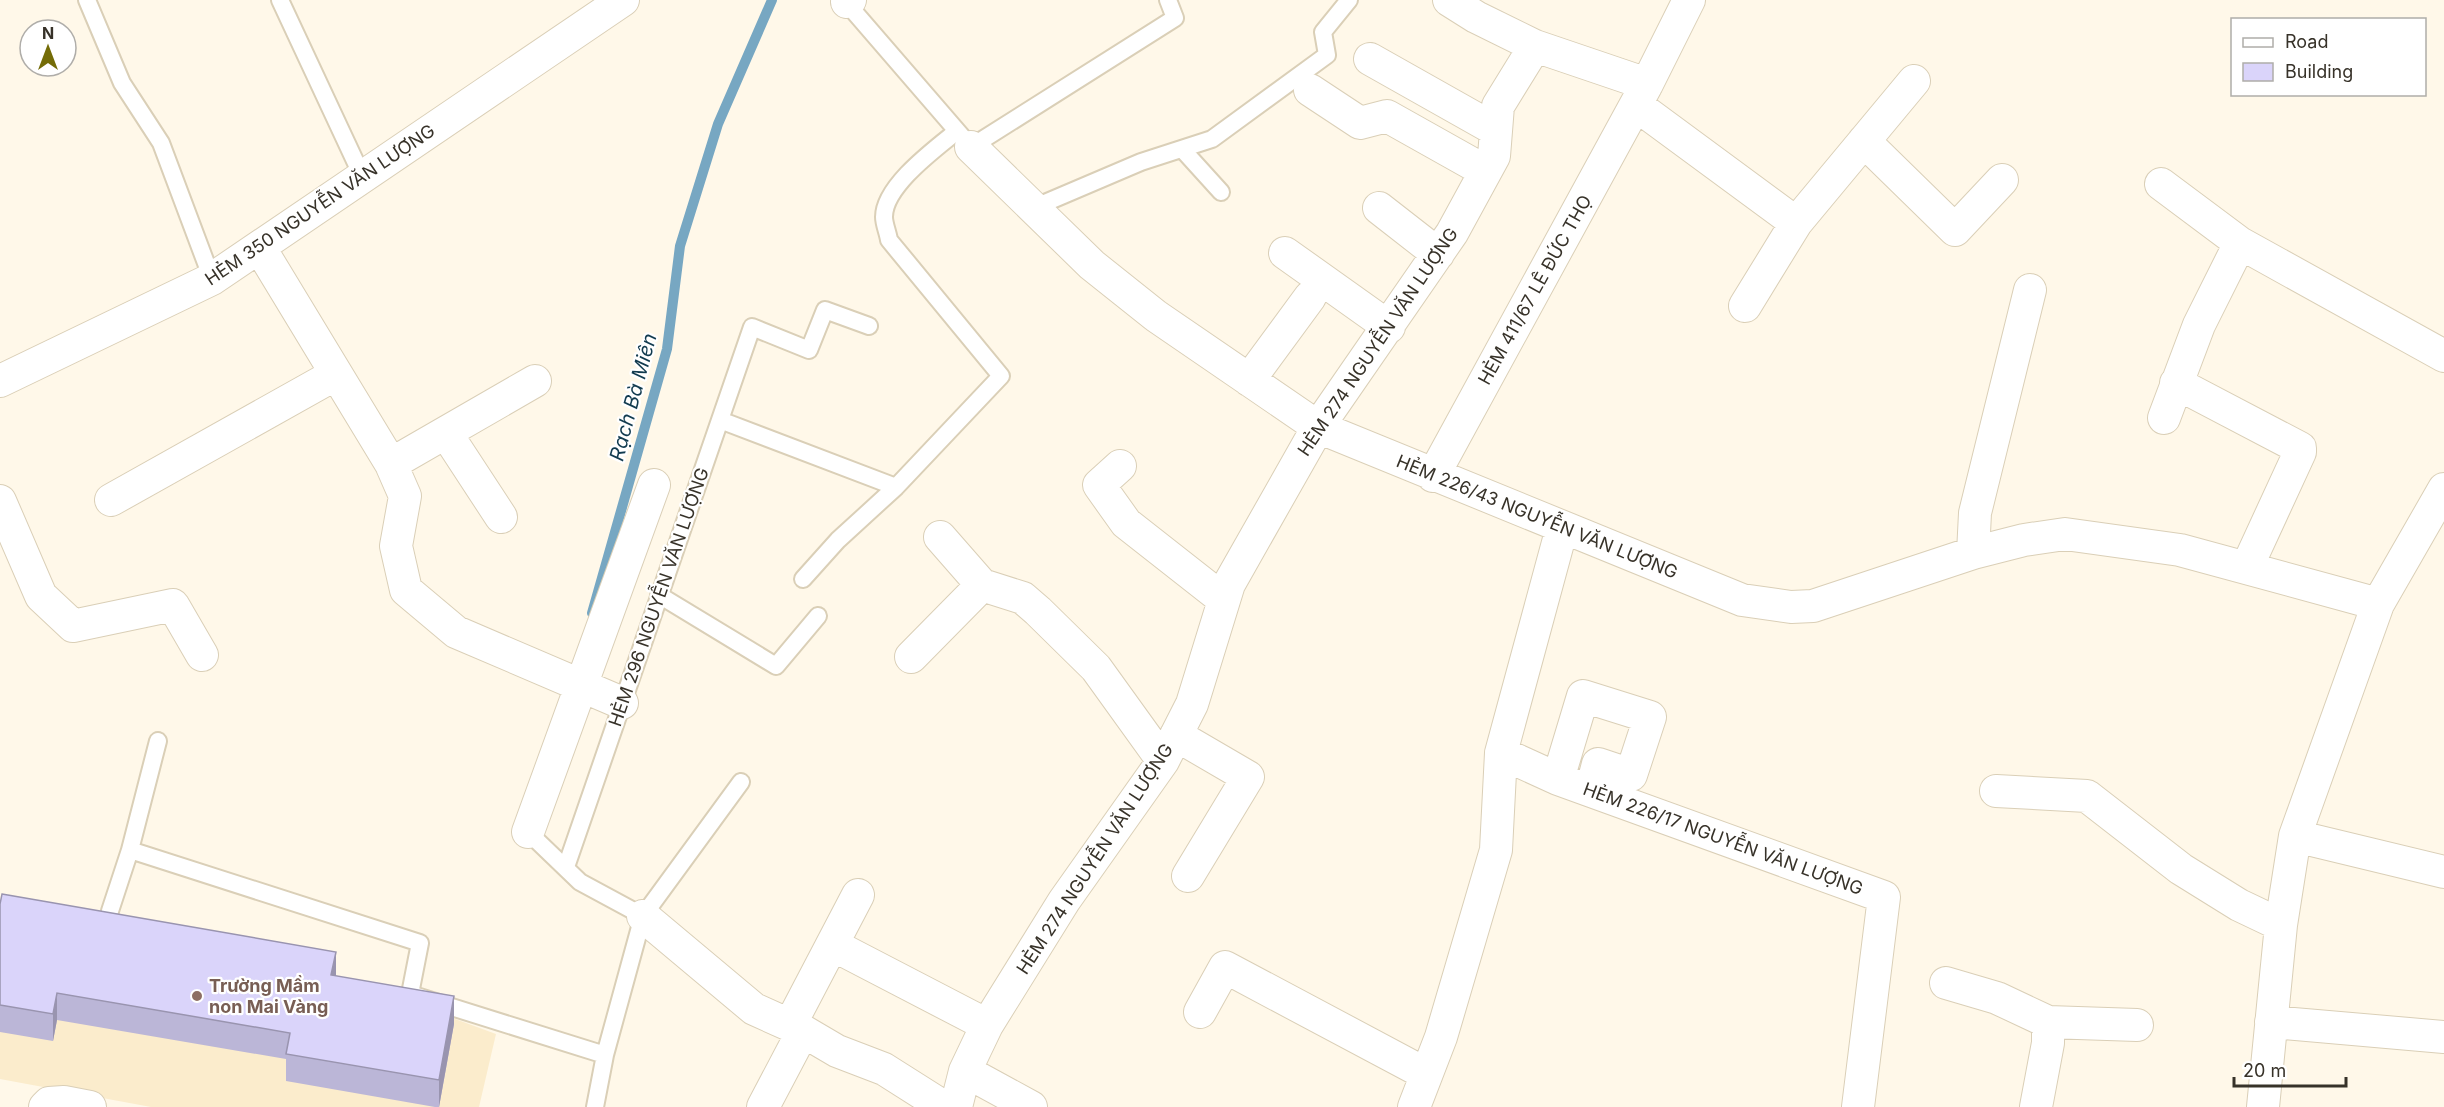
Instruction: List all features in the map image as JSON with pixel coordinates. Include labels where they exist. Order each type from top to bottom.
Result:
[{"type":"street","name":"HẺM 350 NGUYỄN VĂN LƯỢNG","points":[[0,381],[212,279],[623,0]]},
{"type":"street","points":[[1449,0],[1476,17],[1535,46],[1642,94],[1796,223]]},
{"type":"street","name":"HẺM 411/67 LÊ ĐỨC THỌ","points":[[1433,476],[1642,94],[1689,0]]},
{"type":"street","name":"HẺM 274 NGUYỄN VĂN LƯỢNG","points":[[956,1107],[965,1071],[987,1025],[1064,901],[1169,748],[1192,704],[1229,584],[1318,427],[1452,233],[1494,156],[1498,106],[1535,46]]},
{"type":"street","points":[[1370,59],[1496,130]]},
{"type":"street","points":[[1745,306],[1796,223],[1914,81]]},
{"type":"street","points":[[1310,90],[1360,123],[1387,116],[1485,171]]},
{"type":"street","name":"HẺM 226/43 NGUYỄN VĂN LƯỢNG","points":[[964,139],[1092,266],[1137,302],[1318,427],[1433,476],[1742,600],[1791,607],[1813,606],[1973,553],[2051,535],[2079,535],[2180,550],[2379,604]]},
{"type":"street","points":[[1864,141],[1954,230],[2002,180]]},
{"type":"street","points":[[2161,184],[2240,243],[2444,356]]},
{"type":"street","points":[[1379,208],[1438,254]]},
{"type":"street","points":[[2164,418],[2199,325],[2240,243]]},
{"type":"street","points":[[260,248],[391,464],[405,496],[396,546],[406,590],[456,632],[622,703]]},
{"type":"street","points":[[1285,253],[1389,327]]},
{"type":"street","points":[[1973,553],[1975,513],[2030,290]]},
{"type":"street","points":[[1249,380],[1310,297]]},
{"type":"street","points":[[111,500],[336,374]]},
{"type":"street","points":[[391,464],[535,381]]},
{"type":"street","points":[[2176,383],[2300,448],[2247,567]]},
{"type":"street","points":[[446,433],[501,517]]},
{"type":"street","points":[[1120,466],[1099,484],[1126,523],[1224,600]]},
{"type":"street","points":[[528,832],[654,484]]},
{"type":"street","points":[[2263,1107],[2281,925],[2295,836],[2379,604],[2444,489]]},
{"type":"street","points":[[0,501],[42,596],[73,626],[173,605],[202,655]]},
{"type":"street","points":[[1414,1107],[1441,1037],[1496,850],[1501,753],[1562,528]]},
{"type":"street","points":[[940,537],[982,585],[1023,598],[1096,668],[1169,748],[1248,777],[1188,876]]},
{"type":"street","points":[[911,657],[982,585]]},
{"type":"street","points":[[1558,779],[1583,696],[1650,717],[1631,776],[1598,764],[1590,791]]},
{"type":"street","name":"HẺM 226/17 NGUYỄN VĂN LƯỢNG","points":[[1501,753],[1558,779],[1884,897],[1858,1107]]},
{"type":"street","points":[[1996,791],[2087,796],[2181,869],[2239,905],[2281,925]]},
{"type":"street","points":[[2295,836],[2444,872]]},
{"type":"street","points":[[763,1107],[832,945],[858,896]]},
{"type":"street","points":[[643,916],[754,1009],[796,1028],[837,1052],[884,1069],[944,1107]]},
{"type":"street","points":[[832,945],[987,1025]]},
{"type":"street","points":[[1200,1012],[1225,967],[1426,1074]]},
{"type":"street","points":[[1946,983],[1997,998],[2048,1022],[2138,1025]]},
{"type":"street","points":[[2036,1107],[2048,1043],[2048,1022]]},
{"type":"street","points":[[2271,1022],[2444,1037]]},
{"type":"street","points":[[965,1071],[1031,1107]]},
{"type":"street","points":[[45,1107],[49,1103],[63,1102],[90,1107]]},
{"type":"lane","points":[[87,0],[122,83],[161,143],[212,279]]},
{"type":"lane","points":[[280,0],[363,178]]},
{"type":"lane","points":[[803,579],[838,540],[896,487],[1001,376],[889,240],[884,216],[892,192],[926,157],[964,139],[1175,18],[1168,0]]},
{"type":"lane","points":[[1033,208],[1141,162],[1212,139],[1328,55],[1323,32],[1349,0]]},
{"type":"lane","name":"HẺM 226/43 NGUYỄN VĂN LƯỢNG","points":[[847,1],[964,139]]},
{"type":"lane","points":[[1182,148],[1221,192]]},
{"type":"lane","name":"HẺM 296 NGUYỄN VĂN LƯỢNG","points":[[566,867],[752,327],[809,350],[825,310],[869,326]]},
{"type":"lane","points":[[720,420],[896,487]]},
{"type":"lane","points":[[659,595],[776,666],[818,616]]},
{"type":"lane","points":[[110,911],[130,850],[158,741]]},
{"type":"lane","points":[[595,1107],[605,1054],[643,916],[741,782]]},
{"type":"lane","points":[[528,832],[580,882],[643,916]]},
{"type":"lane","points":[[130,850],[420,943],[410,994],[605,1054]]},
{"type":"shaded area","name":"Trường Mầm non Mai Vàng","points":[[0,907],[292,959],[496,1034],[479,1107],[151,1107],[0,1079]]},
{"type":"building","points":[[2,894],[336,952],[331,975],[454,996],[439,1080],[286,1054],[290,1033],[57,993],[53,1014],[0,1005],[0,904]]},
{"type":"waterway","name":"Rạch Bà Miên","points":[[592,613],[667,349],[680,246],[718,124],[772,0]]},
{"type":"place","name":"Trường Mầm non Mai Vàng","points":[[197,996]]}]
